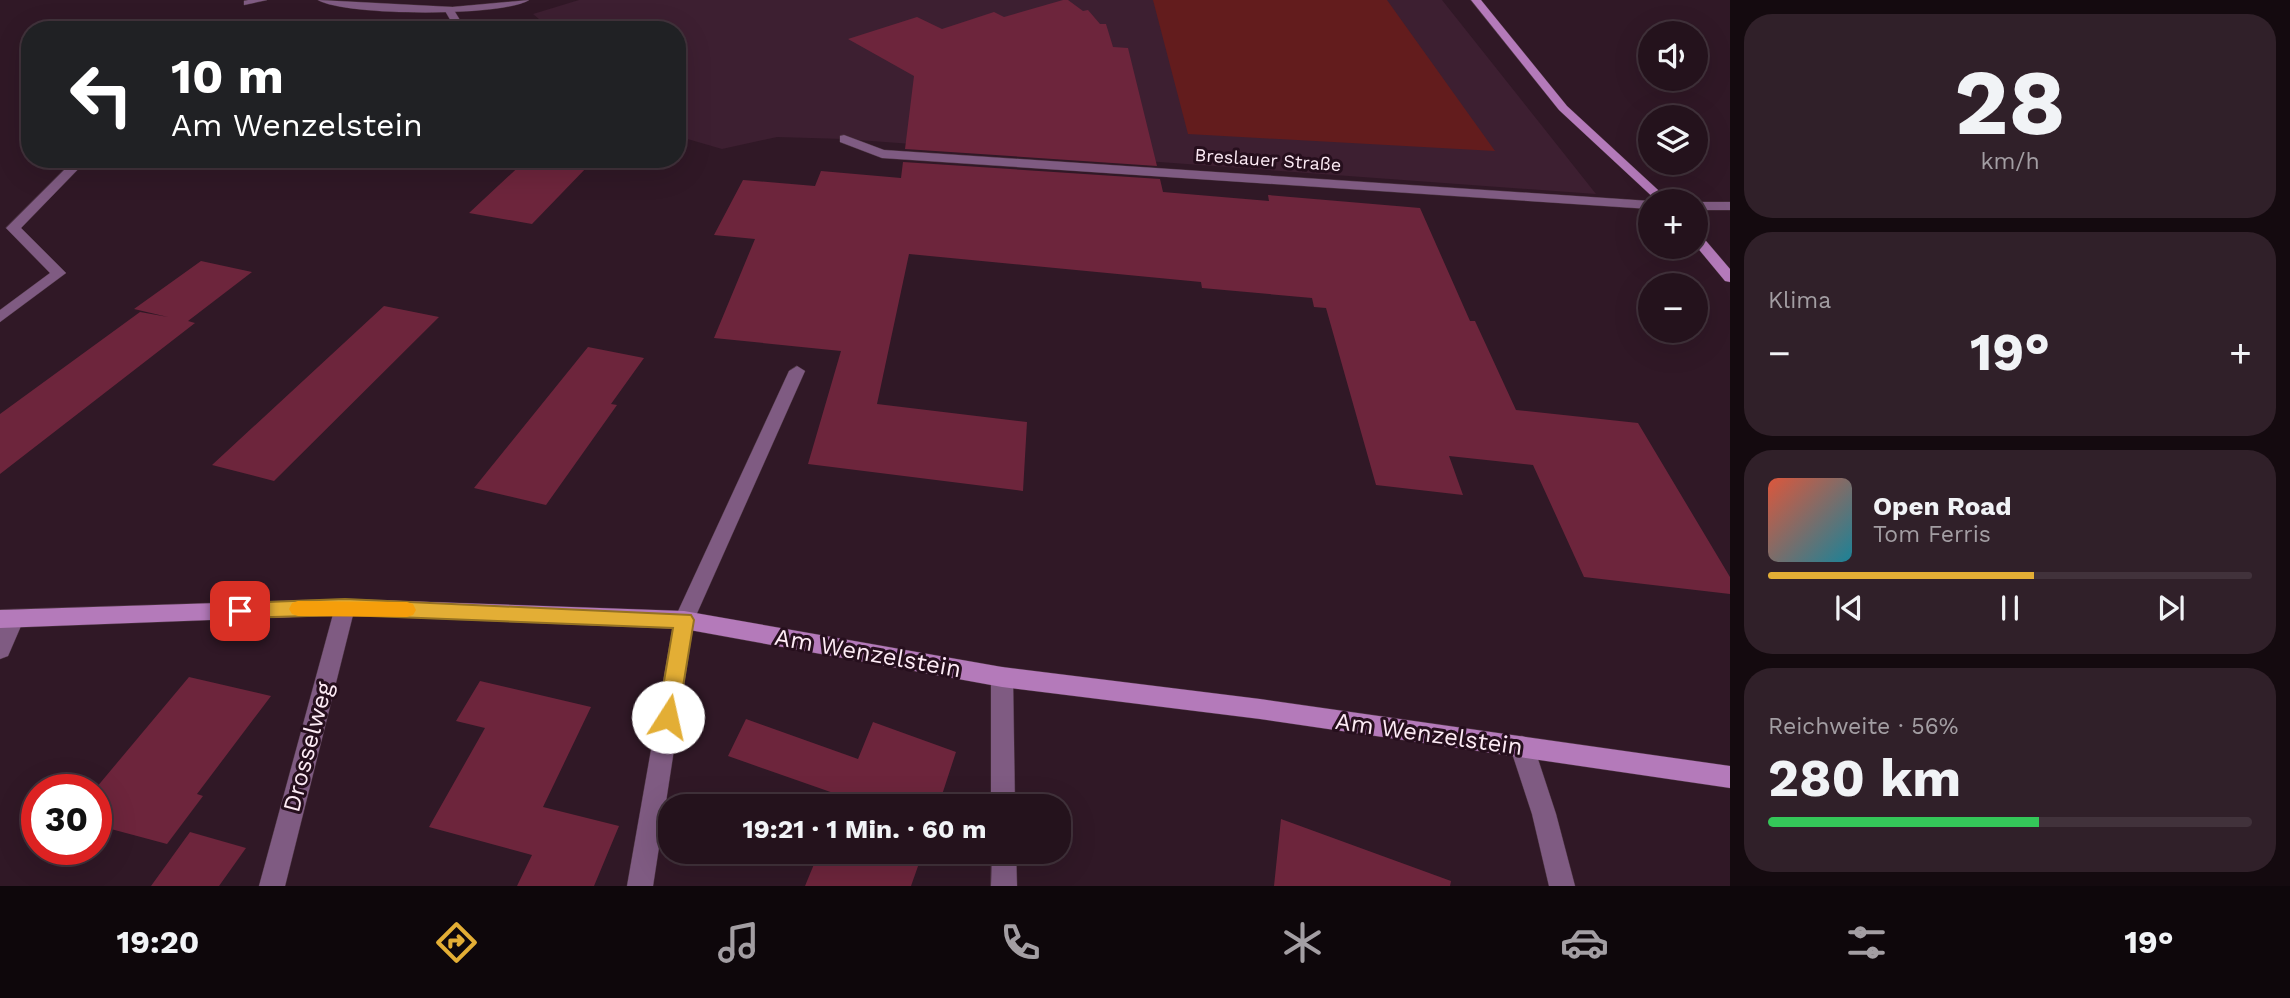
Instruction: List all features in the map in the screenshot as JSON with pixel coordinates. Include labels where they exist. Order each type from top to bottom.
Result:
[{"type":"street","points":[[247,3],[262,0]]},
{"type":"street","points":[[323,0],[449,9],[503,6],[524,0]]},
{"type":"street","points":[[1476,0],[1563,108],[1651,189]]},
{"type":"street","points":[[449,9],[456,21]]},
{"type":"street","name":"Breslauer Straße","points":[[844,139],[883,154],[1638,204]]},
{"type":"street","points":[[0,317],[59,273],[13,228],[73,168]]},
{"type":"street","points":[[1708,206],[1730,206]]},
{"type":"street","points":[[1708,252],[1730,278]]},
{"type":"street","points":[[640,886],[684,620],[796,371]]},
{"type":"street","name":"Am Wenzelstein","points":[[7,619],[345,607],[684,620],[1002,677],[1261,709],[1730,777]]},
{"type":"street","name":"Drosselweg","points":[[272,886],[345,607]]},
{"type":"street","points":[[0,650],[7,619]]},
{"type":"street","points":[[1002,677],[1003,794]]},
{"type":"street","points":[[1522,747],[1544,814],[1562,886]]},
{"type":"street","points":[[1004,864],[1004,886]]},
{"type":"shaded area","points":[[579,0],[1442,0],[1596,194],[844,139],[777,137],[722,149],[686,139],[686,21],[541,21],[533,14]]},
{"type":"shaded area","points":[[1153,0],[1387,0],[1495,151],[1188,134]]},
{"type":"building","points":[[1068,0],[1083,11],[1088,10],[1100,24],[1106,24],[1113,47],[1128,48],[1157,166],[905,149],[914,76],[848,39],[917,17],[942,29],[994,12],[1004,17]]},
{"type":"building","points":[[903,162],[1160,179],[1163,192],[1269,201],[1268,195],[1420,208],[1470,321],[1475,321],[1516,410],[1638,423],[1730,577],[1730,594],[1584,577],[1533,465],[1449,456],[1463,495],[1376,485],[1326,308],[1314,307],[1312,298],[1202,288],[1201,282],[909,254],[877,404],[1027,422],[1023,491],[808,464],[841,351],[714,338],[755,239],[714,235],[743,180],[815,186],[821,171],[901,178]]},
{"type":"building","points":[[517,168],[586,168],[532,224],[469,213]]},
{"type":"building","points":[[201,261],[252,272],[188,321],[195,323],[0,474],[0,414],[140,312],[168,317],[134,309]]},
{"type":"building","points":[[384,306],[439,317],[274,481],[212,465]]},
{"type":"building","points":[[588,347],[644,358],[611,404],[617,405],[546,505],[474,488]]},
{"type":"building","points":[[189,677],[271,696],[197,794],[203,796],[167,844],[112,829],[112,774],[108,774]]},
{"type":"building","points":[[480,681],[591,707],[543,807],[619,826],[594,886],[517,886],[532,855],[429,827],[485,728],[456,721]]},
{"type":"building","points":[[746,719],[858,759],[873,722],[956,752],[942,794],[836,794],[728,756]]},
{"type":"building","points":[[1281,819],[1451,881],[1450,886],[1274,886]]},
{"type":"building","points":[[190,832],[246,848],[219,886],[151,886]]},
{"type":"building","points":[[814,864],[919,864],[911,886],[805,886]]},
{"type":"slow traffic","points":[[298,609],[345,607],[407,610]]},
{"type":"route","points":[[240,611],[345,607],[684,620],[668,717]]}]
